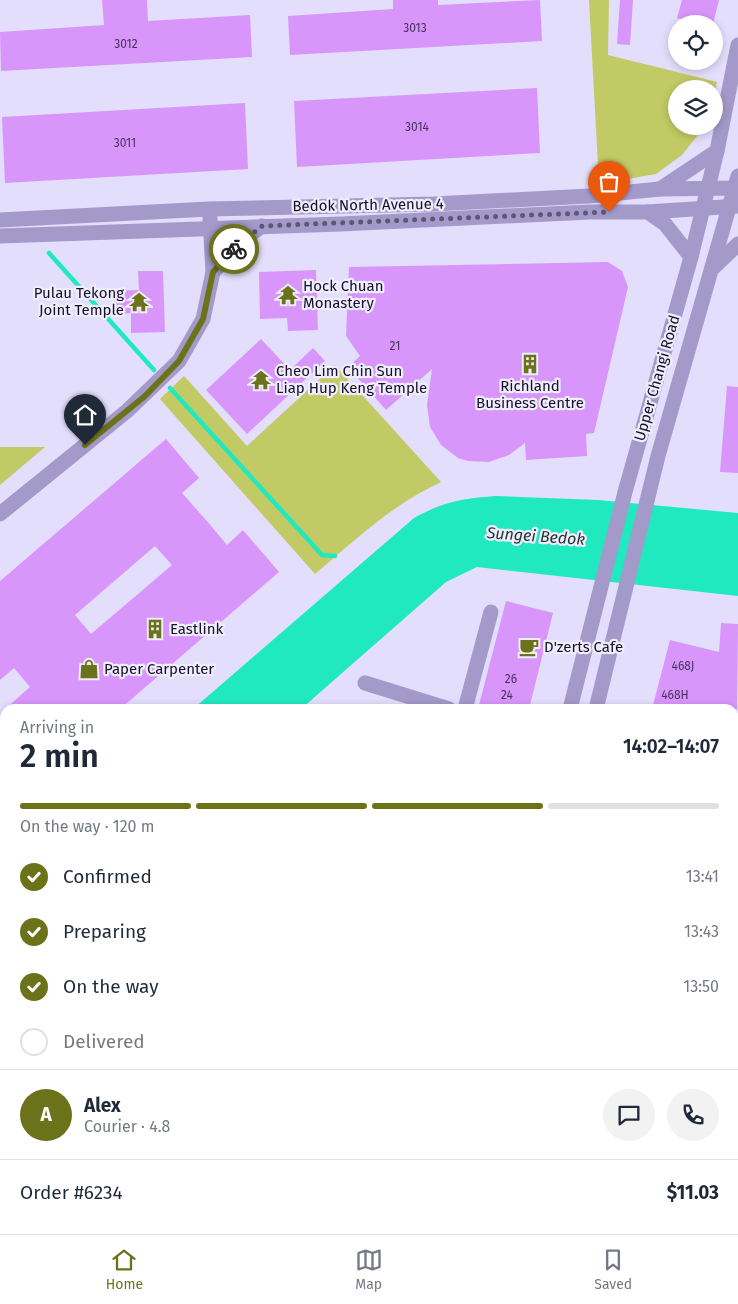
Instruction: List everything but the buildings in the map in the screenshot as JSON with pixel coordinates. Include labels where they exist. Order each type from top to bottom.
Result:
[{"type":"street","name":"Upper Changi Road","points":[[571,704],[624,496],[691,257],[717,151],[738,45]]},
{"type":"street","points":[[660,188],[717,151]]},
{"type":"street","name":"Upper Changi Road","points":[[597,704],[627,590],[647,499],[713,268],[734,206],[737,184]]},
{"type":"street","name":"Bedok North Avenue 4","points":[[0,220],[209,209],[434,204],[589,196],[660,188],[708,189],[737,184]]},
{"type":"street","name":"Bedok North Avenue 4","points":[[0,236],[482,218],[590,212],[648,212],[734,206]]},
{"type":"street","points":[[0,514],[127,411],[179,361],[203,319],[213,272],[209,209]]},
{"type":"street","points":[[648,212],[665,224],[691,257]]},
{"type":"street","points":[[213,272],[244,239],[262,226]]},
{"type":"street","points":[[713,268],[738,244]]},
{"type":"street","points":[[466,704],[491,612]]},
{"type":"street","points":[[365,683],[432,704]]},
{"type":"shaded area","points":[[589,0],[609,0],[608,55],[709,80],[668,80],[668,135],[698,135],[682,155],[656,174],[599,184]]},
{"type":"shaded area","points":[[335,365],[441,482],[423,491],[391,512],[315,574],[160,399],[184,376],[247,446]]},
{"type":"shaded area","points":[[0,447],[45,447],[0,485]]},
{"type":"water","name":"Sungei Bedok","points":[[495,496],[598,500],[738,513],[738,596],[477,567],[446,582],[307,704],[199,704],[414,518],[435,508],[472,498]]},
{"type":"waterway","points":[[49,253],[154,370]]},
{"type":"waterway","points":[[170,388],[322,555],[335,556]]},
{"type":"way so far","points":[[234,249],[262,226],[609,212]]},
{"type":"place","name":"Hock Chuan Monastery","points":[[288,295]]},
{"type":"place","name":"Pulau Tekong Joint Temple","points":[[139,302]]},
{"type":"place","name":"Richland Business Centre","points":[[530,364]]},
{"type":"place","name":"Cheo Lim Chin Sun Liap Hup Keng Temple","points":[[261,380]]},
{"type":"place","name":"Eastlink","points":[[155,629]]},
{"type":"place","name":"D'zerts Cafe","points":[[529,647]]},
{"type":"place","name":"Paper Carpenter","points":[[89,669]]},
{"type":"route","points":[[85,445],[145,396],[179,361],[203,319],[213,272],[234,249]]}]
